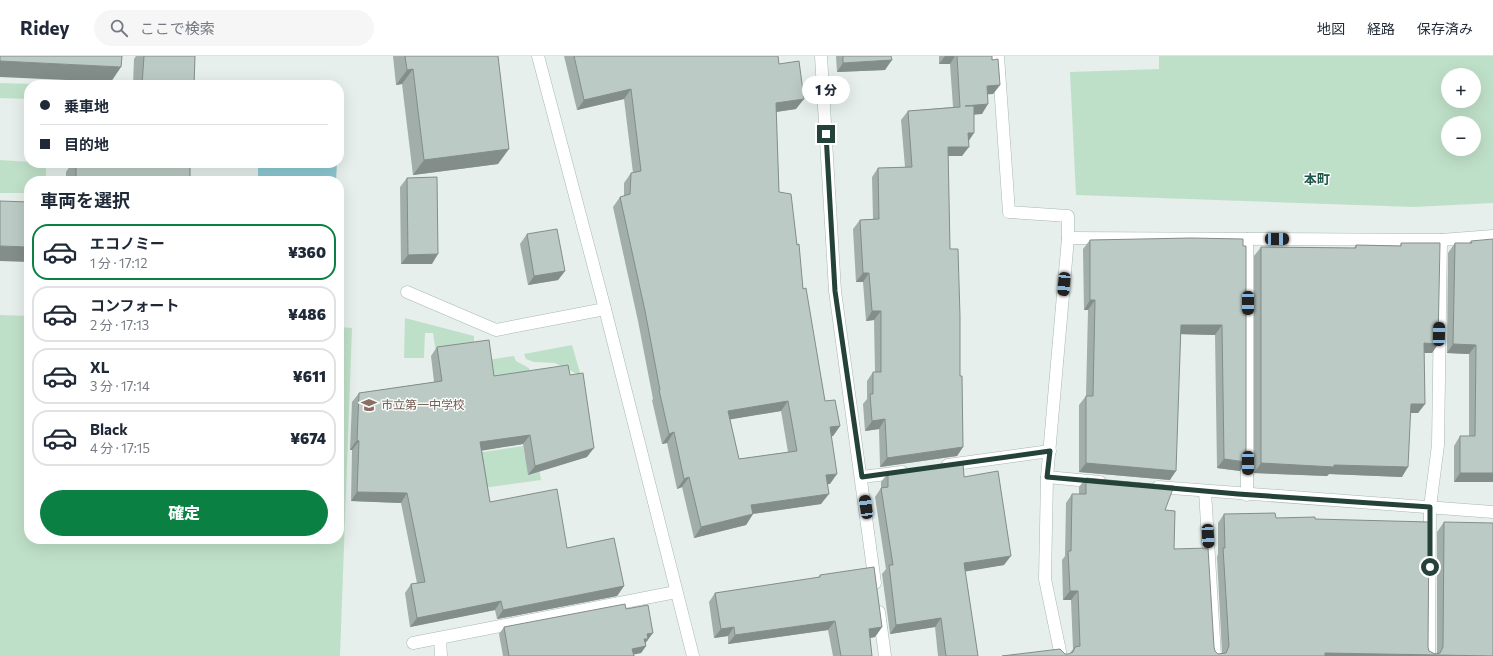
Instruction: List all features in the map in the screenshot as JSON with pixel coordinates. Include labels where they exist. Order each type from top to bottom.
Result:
[{"type":"street","points":[[538,56],[605,309],[692,656]]},
{"type":"street","points":[[821,56],[835,291],[862,477],[885,656]]},
{"type":"street","points":[[998,56],[1009,212],[1068,216],[1068,238],[1047,477],[1045,579],[1061,656]]},
{"type":"street","points":[[1068,238],[1441,240],[1493,236]]},
{"type":"street","points":[[1248,239],[1248,495]]},
{"type":"street","points":[[1429,656],[1430,507],[1438,445],[1441,240]]},
{"type":"street","points":[[407,292],[496,330],[605,309]]},
{"type":"street","points":[[940,466],[1050,451]]},
{"type":"street","points":[[862,477],[917,470]]},
{"type":"street","points":[[1047,477],[1110,483]]},
{"type":"street","points":[[1150,486],[1248,495],[1493,512]]},
{"type":"street","points":[[1206,491],[1215,656]]},
{"type":"street","points":[[413,643],[676,592]]},
{"type":"street","points":[[440,638],[441,656]]},
{"type":"green space","points":[[1159,56],[1493,56],[1493,203],[1414,207],[1076,195],[1070,72],[1159,69]]},
{"type":"green space","points":[[0,83],[24,84],[24,99],[0,98]]},
{"type":"green space","points":[[0,160],[24,162],[24,168],[46,168],[46,176],[24,176],[24,193],[0,193]]},
{"type":"green space","points":[[0,315],[24,316],[24,544],[344,544],[344,327],[352,328],[340,656],[0,656]]},
{"type":"green space","points":[[405,318],[474,336],[474,349],[436,353],[433,333],[425,333],[424,358],[404,358]]},
{"type":"green space","points":[[572,345],[581,376],[555,363],[534,362],[526,359],[524,354]]},
{"type":"green space","points":[[514,356],[516,361],[529,368],[531,378],[520,386],[483,376],[488,360]]},
{"type":"green space","points":[[523,446],[525,457],[537,456],[541,480],[483,488],[477,453]]},
{"type":"water","points":[[258,168],[337,168],[336,176],[258,176]]},
{"type":"building","points":[[0,56],[122,56],[121,67],[0,61]]},
{"type":"building","points":[[144,56],[195,56],[194,80],[142,80]]},
{"type":"building","points":[[405,56],[498,56],[509,149],[424,160],[413,69],[407,70]]},
{"type":"building","points":[[574,56],[778,56],[779,64],[799,61],[804,99],[776,103],[779,192],[791,194],[797,245],[799,244],[803,289],[806,288],[825,401],[835,400],[840,426],[830,427],[837,474],[826,475],[829,494],[751,505],[753,514],[701,527],[689,477],[684,479],[674,432],[669,434],[659,390],[645,311],[620,197],[630,194],[631,173],[641,171],[631,89],[584,100]],"holes":[[[788,401],[797,451],[739,459],[728,411]]]},
{"type":"building","points":[[843,56],[891,56],[892,60],[843,63]]},
{"type":"building","points":[[957,56],[992,56],[992,60],[998,59],[1000,85],[987,86],[988,104],[965,106],[974,106],[974,133],[968,133],[969,147],[948,147],[950,249],[958,249],[960,376],[962,376],[963,447],[887,458],[885,419],[872,421],[870,394],[873,394],[873,372],[881,372],[881,311],[872,311],[869,273],[863,273],[860,220],[879,219],[878,168],[912,167],[908,111],[960,107]]},
{"type":"building","points":[[76,168],[190,168],[190,176],[76,176]]},
{"type":"building","points":[[437,177],[438,254],[408,255],[407,178]]},
{"type":"building","points":[[0,201],[24,202],[24,247],[0,246]]},
{"type":"building","points":[[557,229],[565,271],[534,276],[527,234]]},
{"type":"building","points":[[1191,238],[1243,239],[1243,246],[1246,246],[1246,462],[1224,459],[1222,325],[1181,325],[1176,471],[1086,463],[1086,396],[1093,396],[1095,300],[1090,300],[1090,240]]},
{"type":"building","points":[[1493,239],[1493,473],[1460,473],[1460,436],[1475,436],[1476,345],[1453,344],[1455,243],[1472,243],[1471,241]]},
{"type":"building","points":[[1401,243],[1440,243],[1438,344],[1424,343],[1425,404],[1411,404],[1408,467],[1334,465],[1334,467],[1261,463],[1261,247],[1356,248],[1356,245],[1401,246]]},
{"type":"building","points":[[489,340],[494,376],[568,365],[570,375],[583,373],[594,448],[535,466],[530,435],[480,442],[490,502],[557,489],[567,548],[614,538],[624,586],[503,610],[501,601],[417,618],[411,584],[425,582],[407,493],[357,492],[359,393],[442,381],[437,347]]},
{"type":"building","points":[[963,462],[964,477],[998,471],[1011,556],[964,563],[978,656],[946,656],[941,618],[896,625],[889,565],[893,565],[881,488],[888,487],[888,473]]},
{"type":"building","points":[[1086,478],[1174,486],[1165,510],[1175,511],[1174,549],[1208,548],[1214,647],[1218,654],[1226,653],[1229,646],[1223,548],[1225,548],[1224,514],[1275,513],[1276,518],[1315,517],[1315,519],[1429,522],[1428,647],[1429,651],[1435,654],[1440,653],[1443,647],[1444,522],[1493,523],[1493,656],[1325,653],[1325,656],[1002,656],[1060,649],[1065,654],[1069,654],[1073,652],[1075,647],[1080,646],[1078,591],[1070,591],[1068,551],[1071,551],[1072,494],[1086,494]]},
{"type":"building","points":[[874,567],[882,627],[869,629],[872,656],[841,656],[835,621],[735,635],[734,627],[721,629],[715,593]]},
{"type":"building","points":[[625,604],[626,609],[648,605],[653,633],[647,634],[648,639],[644,639],[646,646],[632,649],[634,656],[509,656],[504,627]]},
{"type":"place","name":"市立第一中学校","points":[[369,405]]},
{"type":"district","name":"本町","points":[[1317,179]]},
{"type":"route","points":[[826,134],[835,291],[862,477],[1050,451],[1047,477],[1238,494],[1430,507],[1430,567]]}]
